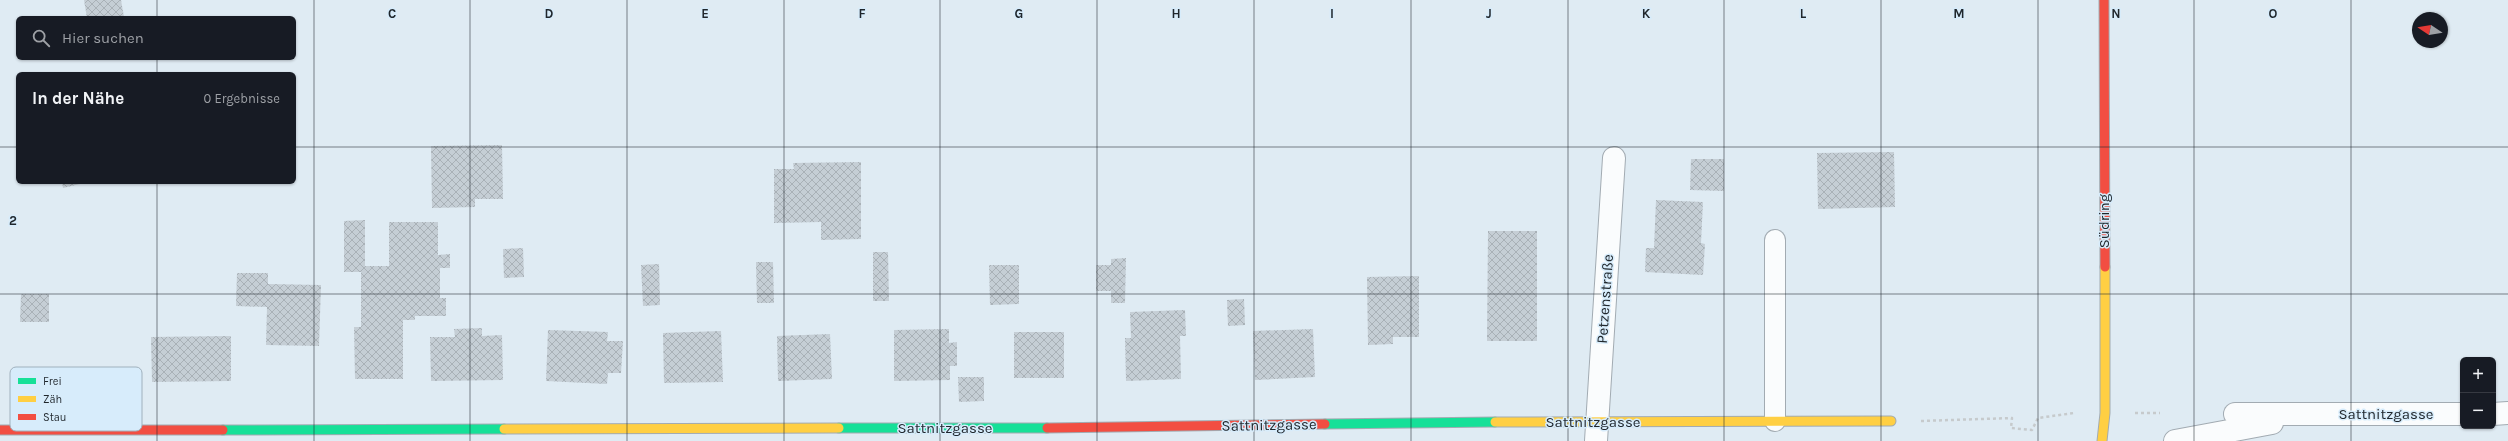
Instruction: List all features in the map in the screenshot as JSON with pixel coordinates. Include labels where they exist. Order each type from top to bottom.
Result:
[{"type":"street","name":"Südring","points":[[2102,441],[2105,413],[2104,0]]},
{"type":"street","name":"Petzenstraße","points":[[1596,431],[1614,158]]},
{"type":"street","name":"Sattnitzgasse","points":[[2235,414],[2460,414]]},
{"type":"street","points":[[2496,414],[2508,414]]},
{"type":"street","name":"Sattnitzgasse","points":[[2175,441],[2226,433],[2308,415]]},
{"type":"street","name":"Sattnitzgasse","points":[[142,430],[1032,428],[1596,431],[1775,421],[1891,421]]},
{"type":"street","name":"Sattnitzgasse","points":[[0,430],[10,430]]},
{"type":"lane","points":[[1775,240],[1775,421]]},
{"type":"path","points":[[1891,421],[2012,418],[2011,428],[2032,430],[2038,418],[2075,413]]},
{"type":"building","points":[[84,0],[121,0],[124,16],[87,16]]},
{"type":"building","points":[[502,145],[503,199],[475,199],[475,207],[432,208],[431,146]]},
{"type":"building","points":[[1894,152],[1895,207],[1818,209],[1817,153]]},
{"type":"building","points":[[1691,159],[1724,159],[1724,191],[1690,190]]},
{"type":"building","points":[[861,162],[861,239],[821,240],[821,222],[774,223],[774,169],[794,169],[793,163]]},
{"type":"building","points":[[62,184],[80,184],[63,188]]},
{"type":"building","points":[[1656,200],[1703,202],[1701,243],[1705,244],[1703,275],[1645,272],[1646,248],[1654,248]]},
{"type":"building","points":[[365,220],[365,266],[389,266],[389,222],[438,222],[438,255],[450,254],[450,268],[440,268],[440,298],[446,298],[446,316],[415,316],[415,320],[403,320],[403,379],[355,379],[354,327],[361,327],[361,272],[344,272],[344,221]]},
{"type":"building","points":[[1488,231],[1537,231],[1537,341],[1487,341]]},
{"type":"building","points":[[523,248],[524,277],[504,278],[503,249]]},
{"type":"building","points":[[873,252],[888,252],[889,301],[873,301]]},
{"type":"building","points":[[1126,258],[1125,303],[1111,303],[1111,291],[1096,291],[1096,265],[1111,265],[1111,259]]},
{"type":"building","points":[[756,262],[773,262],[774,303],[757,303]]},
{"type":"building","points":[[659,264],[660,305],[643,306],[641,265]]},
{"type":"building","points":[[989,265],[1019,265],[1019,304],[990,305]]},
{"type":"building","points":[[237,273],[268,273],[268,284],[321,285],[319,346],[266,345],[267,307],[236,306]]},
{"type":"building","points":[[1419,276],[1419,337],[1393,337],[1393,344],[1368,345],[1367,277]]},
{"type":"building","points":[[21,294],[49,294],[49,322],[20,322]]},
{"type":"building","points":[[1244,299],[1245,325],[1228,326],[1227,300]]},
{"type":"building","points":[[1185,310],[1186,336],[1180,336],[1181,379],[1126,381],[1125,338],[1131,338],[1130,312]]},
{"type":"building","points":[[482,328],[482,336],[502,335],[503,380],[431,381],[430,337],[455,337],[454,329]]},
{"type":"building","points":[[949,329],[949,343],[957,342],[957,366],[950,366],[950,380],[894,381],[894,330]]},
{"type":"building","points":[[1313,329],[1315,377],[1255,380],[1253,331]]},
{"type":"building","points":[[548,330],[608,332],[607,341],[623,341],[621,373],[608,373],[607,384],[546,381]]},
{"type":"building","points":[[721,331],[723,382],[664,383],[663,333]]},
{"type":"building","points":[[1014,332],[1064,332],[1064,378],[1014,378]]},
{"type":"building","points":[[830,334],[832,379],[778,381],[777,336]]},
{"type":"building","points":[[231,336],[231,381],[152,382],[151,337]]},
{"type":"building","points":[[958,377],[984,377],[984,401],[959,402]]},
{"type":"traffic: fast","points":[[1325,424],[1495,422]]},
{"type":"traffic: fast","points":[[839,428],[1047,428]]},
{"type":"traffic: fast","points":[[223,430],[504,429]]},
{"type":"traffic: slow","points":[[2102,441],[2105,413],[2105,267]]},
{"type":"traffic: slow","points":[[1495,422],[1891,421]]},
{"type":"traffic: slow","points":[[504,429],[839,428]]},
{"type":"traffic: jam","points":[[2104,0],[2105,267]]},
{"type":"traffic: jam","points":[[1047,428],[1325,424]]},
{"type":"traffic: jam","points":[[0,430],[10,430]]},
{"type":"traffic: jam","points":[[142,430],[223,430]]}]
